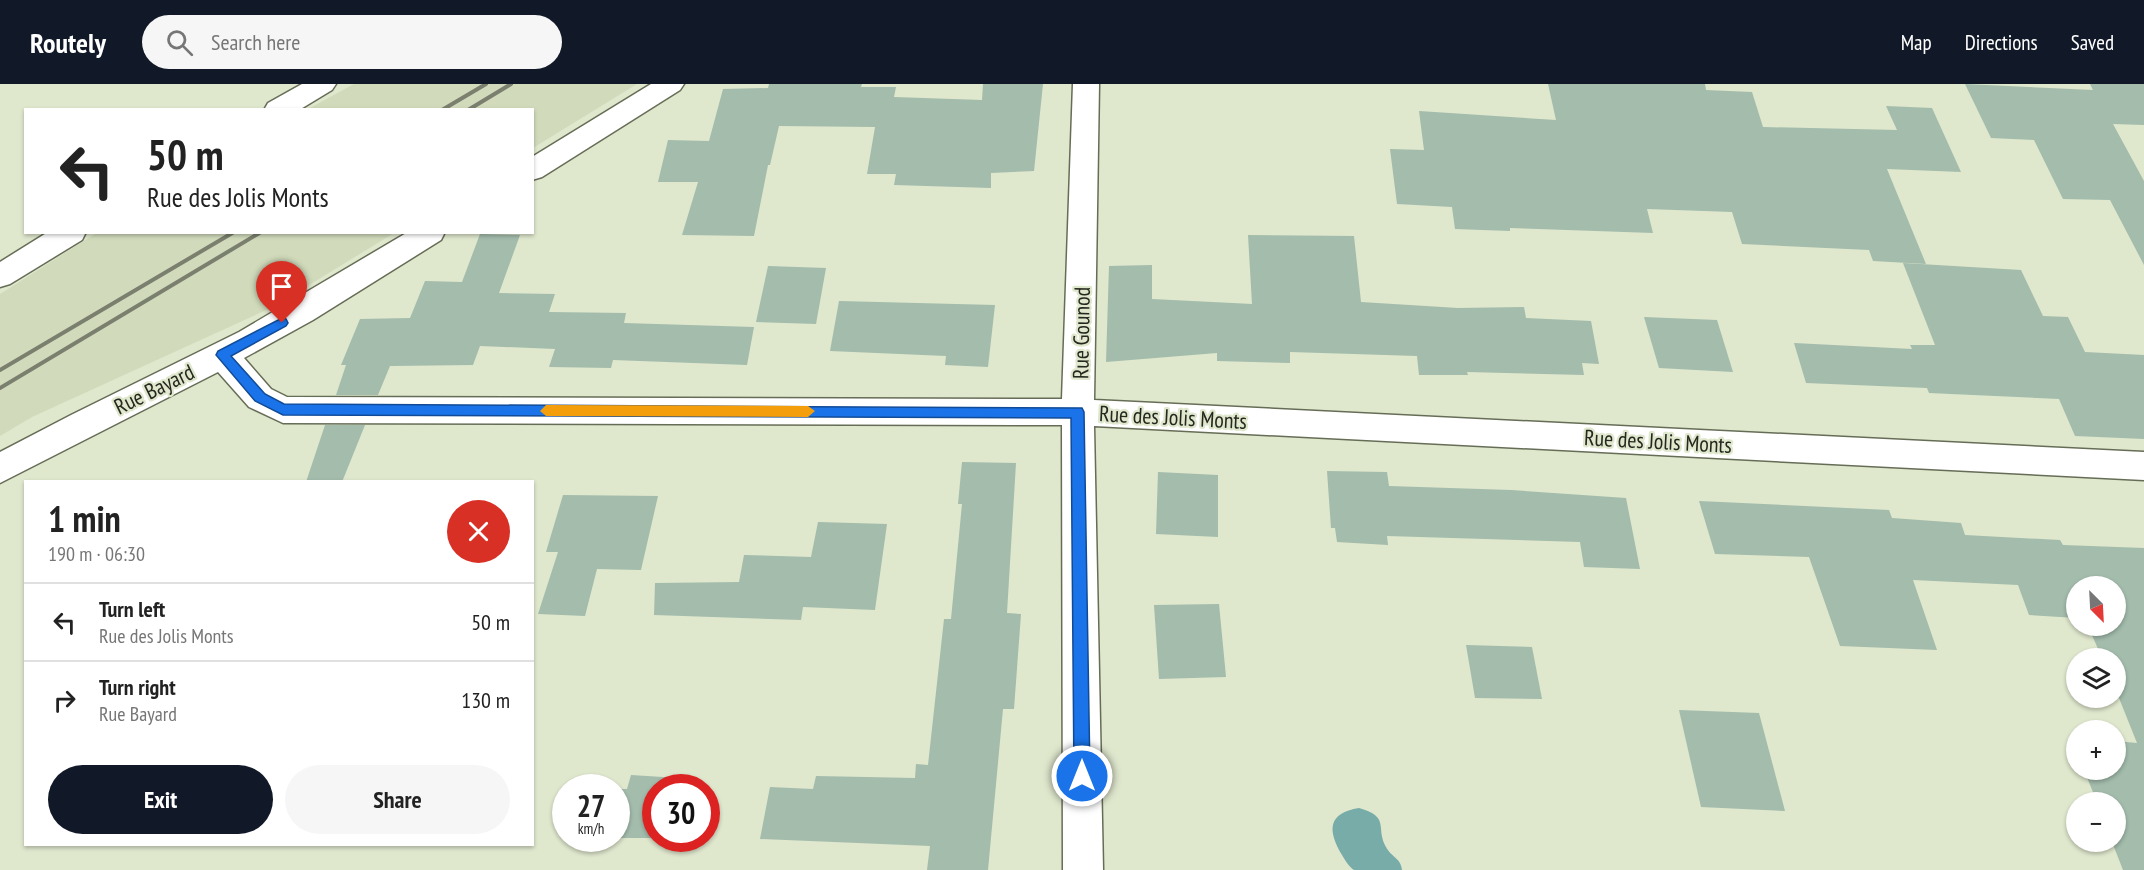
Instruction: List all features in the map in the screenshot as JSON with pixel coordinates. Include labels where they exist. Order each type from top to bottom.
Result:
[{"type":"street","points":[[281,108],[323,84]]},
{"type":"street","points":[[534,169],[671,84]]},
{"type":"street","name":"Rue Gounod","points":[[1083,870],[1078,412],[1086,84]]},
{"type":"street","points":[[0,276],[69,234]]},
{"type":"street","name":"Rue Bayard","points":[[0,470],[45,442],[222,355],[302,312],[428,234]]},
{"type":"street","name":"Rue des Jolis Monts","points":[[222,355],[260,398],[283,410],[1078,412],[2144,466]]},
{"type":"shaded area","points":[[354,84],[637,84],[534,147],[534,108],[310,108]]},
{"type":"shaded area","points":[[95,234],[392,234],[275,306],[32,417],[0,436],[0,294]]},
{"type":"water","points":[[1359,808],[1369,811],[1379,819],[1386,847],[1400,863],[1402,870],[1354,870],[1347,863],[1334,838],[1333,824],[1341,814]]},
{"type":"building","points":[[769,84],[862,84],[861,87],[896,87],[894,97],[982,100],[983,84],[1043,84],[1034,171],[991,173],[991,188],[894,185],[896,174],[867,174],[875,127],[779,126],[770,165],[768,165],[754,236],[682,235],[698,182],[658,182],[668,140],[709,141],[723,89],[768,88]]},
{"type":"building","points":[[1548,84],[1705,84],[1706,90],[1752,92],[1763,127],[1897,130],[1886,106],[1932,108],[1961,172],[1887,169],[1926,264],[1873,261],[1869,250],[1742,244],[1732,212],[1647,209],[1653,233],[1510,228],[1510,231],[1455,229],[1452,207],[1397,204],[1390,149],[1424,150],[1419,111],[1556,120]]},
{"type":"building","points":[[1965,84],[2093,90],[2090,84],[2144,84],[2144,125],[2113,124],[2144,181],[2144,265],[2110,200],[2063,199],[2034,140],[1991,138]]},
{"type":"building","points":[[480,234],[520,235],[499,293],[555,294],[549,312],[626,313],[624,323],[754,327],[747,365],[613,360],[611,368],[549,367],[555,349],[480,346],[473,365],[390,366],[378,395],[336,395],[346,365],[341,365],[360,319],[410,318],[425,281],[462,282]]},
{"type":"building","points":[[1248,235],[1354,236],[1361,302],[1458,308],[1524,307],[1526,318],[1591,321],[1599,364],[1582,363],[1584,375],[1467,372],[1468,375],[1419,375],[1417,356],[1290,352],[1290,363],[1217,361],[1217,353],[1106,362],[1109,266],[1152,265],[1152,299],[1252,304]]},
{"type":"building","points":[[1903,263],[2021,270],[2043,316],[2068,317],[2085,352],[2144,355],[2144,439],[2075,436],[2059,399],[1929,393],[1927,388],[1806,383],[1794,343],[1912,349],[1910,345],[1935,345]]},
{"type":"building","points":[[768,266],[826,268],[816,324],[756,322]]},
{"type":"building","points":[[839,301],[995,305],[988,367],[945,365],[946,356],[830,351]]},
{"type":"building","points":[[1644,317],[1717,320],[1733,372],[1659,368]]},
{"type":"building","points":[[325,425],[365,425],[343,480],[307,480]]},
{"type":"building","points":[[962,462],[1016,463],[1007,613],[1021,614],[1014,709],[1003,709],[988,870],[927,870],[930,846],[760,839],[770,787],[813,789],[816,776],[915,778],[916,764],[928,765],[944,619],[951,619],[962,504],[958,504]]},
{"type":"building","points":[[1327,471],[1387,472],[1389,486],[1511,490],[1626,498],[1640,569],[1584,567],[1580,542],[1387,536],[1388,545],[1337,542],[1335,528],[1331,528]]},
{"type":"building","points":[[1158,472],[1218,475],[1218,537],[1156,534]]},
{"type":"building","points":[[563,495],[658,496],[641,570],[597,569],[585,616],[538,614],[558,552],[546,552]]},
{"type":"building","points":[[1699,501],[1889,510],[1892,518],[1961,523],[1965,535],[2060,540],[2063,545],[2144,548],[2144,870],[2123,870],[2116,852],[2126,852],[2126,792],[2093,792],[2088,780],[2126,780],[2126,742],[2137,743],[2123,708],[2126,708],[2126,648],[2098,648],[2092,636],[2126,636],[2126,576],[2066,576],[2066,617],[2029,615],[2018,585],[1913,580],[1937,650],[1840,646],[1809,557],[1715,554]]},
{"type":"building","points":[[818,522],[887,524],[875,610],[803,607],[801,620],[654,615],[655,583],[739,582],[744,555],[811,557]]},
{"type":"building","points":[[1219,604],[1226,677],[1159,679],[1154,605]]},
{"type":"building","points":[[1466,645],[1532,647],[1542,699],[1475,698]]},
{"type":"building","points":[[1679,710],[1759,713],[1785,811],[1701,807]]},
{"type":"building","points":[[631,775],[642,776],[642,838],[630,838]]},
{"type":"railway","points":[[445,108],[486,84]]},
{"type":"railway","points":[[471,108],[511,84]]},
{"type":"railway","points":[[0,370],[231,234]]},
{"type":"railway","points":[[0,388],[258,234]]},
{"type":"slow traffic","points":[[546,411],[808,411]]},
{"type":"route","points":[[282,323],[222,355],[260,398],[283,410],[1078,412],[1082,776]]}]
